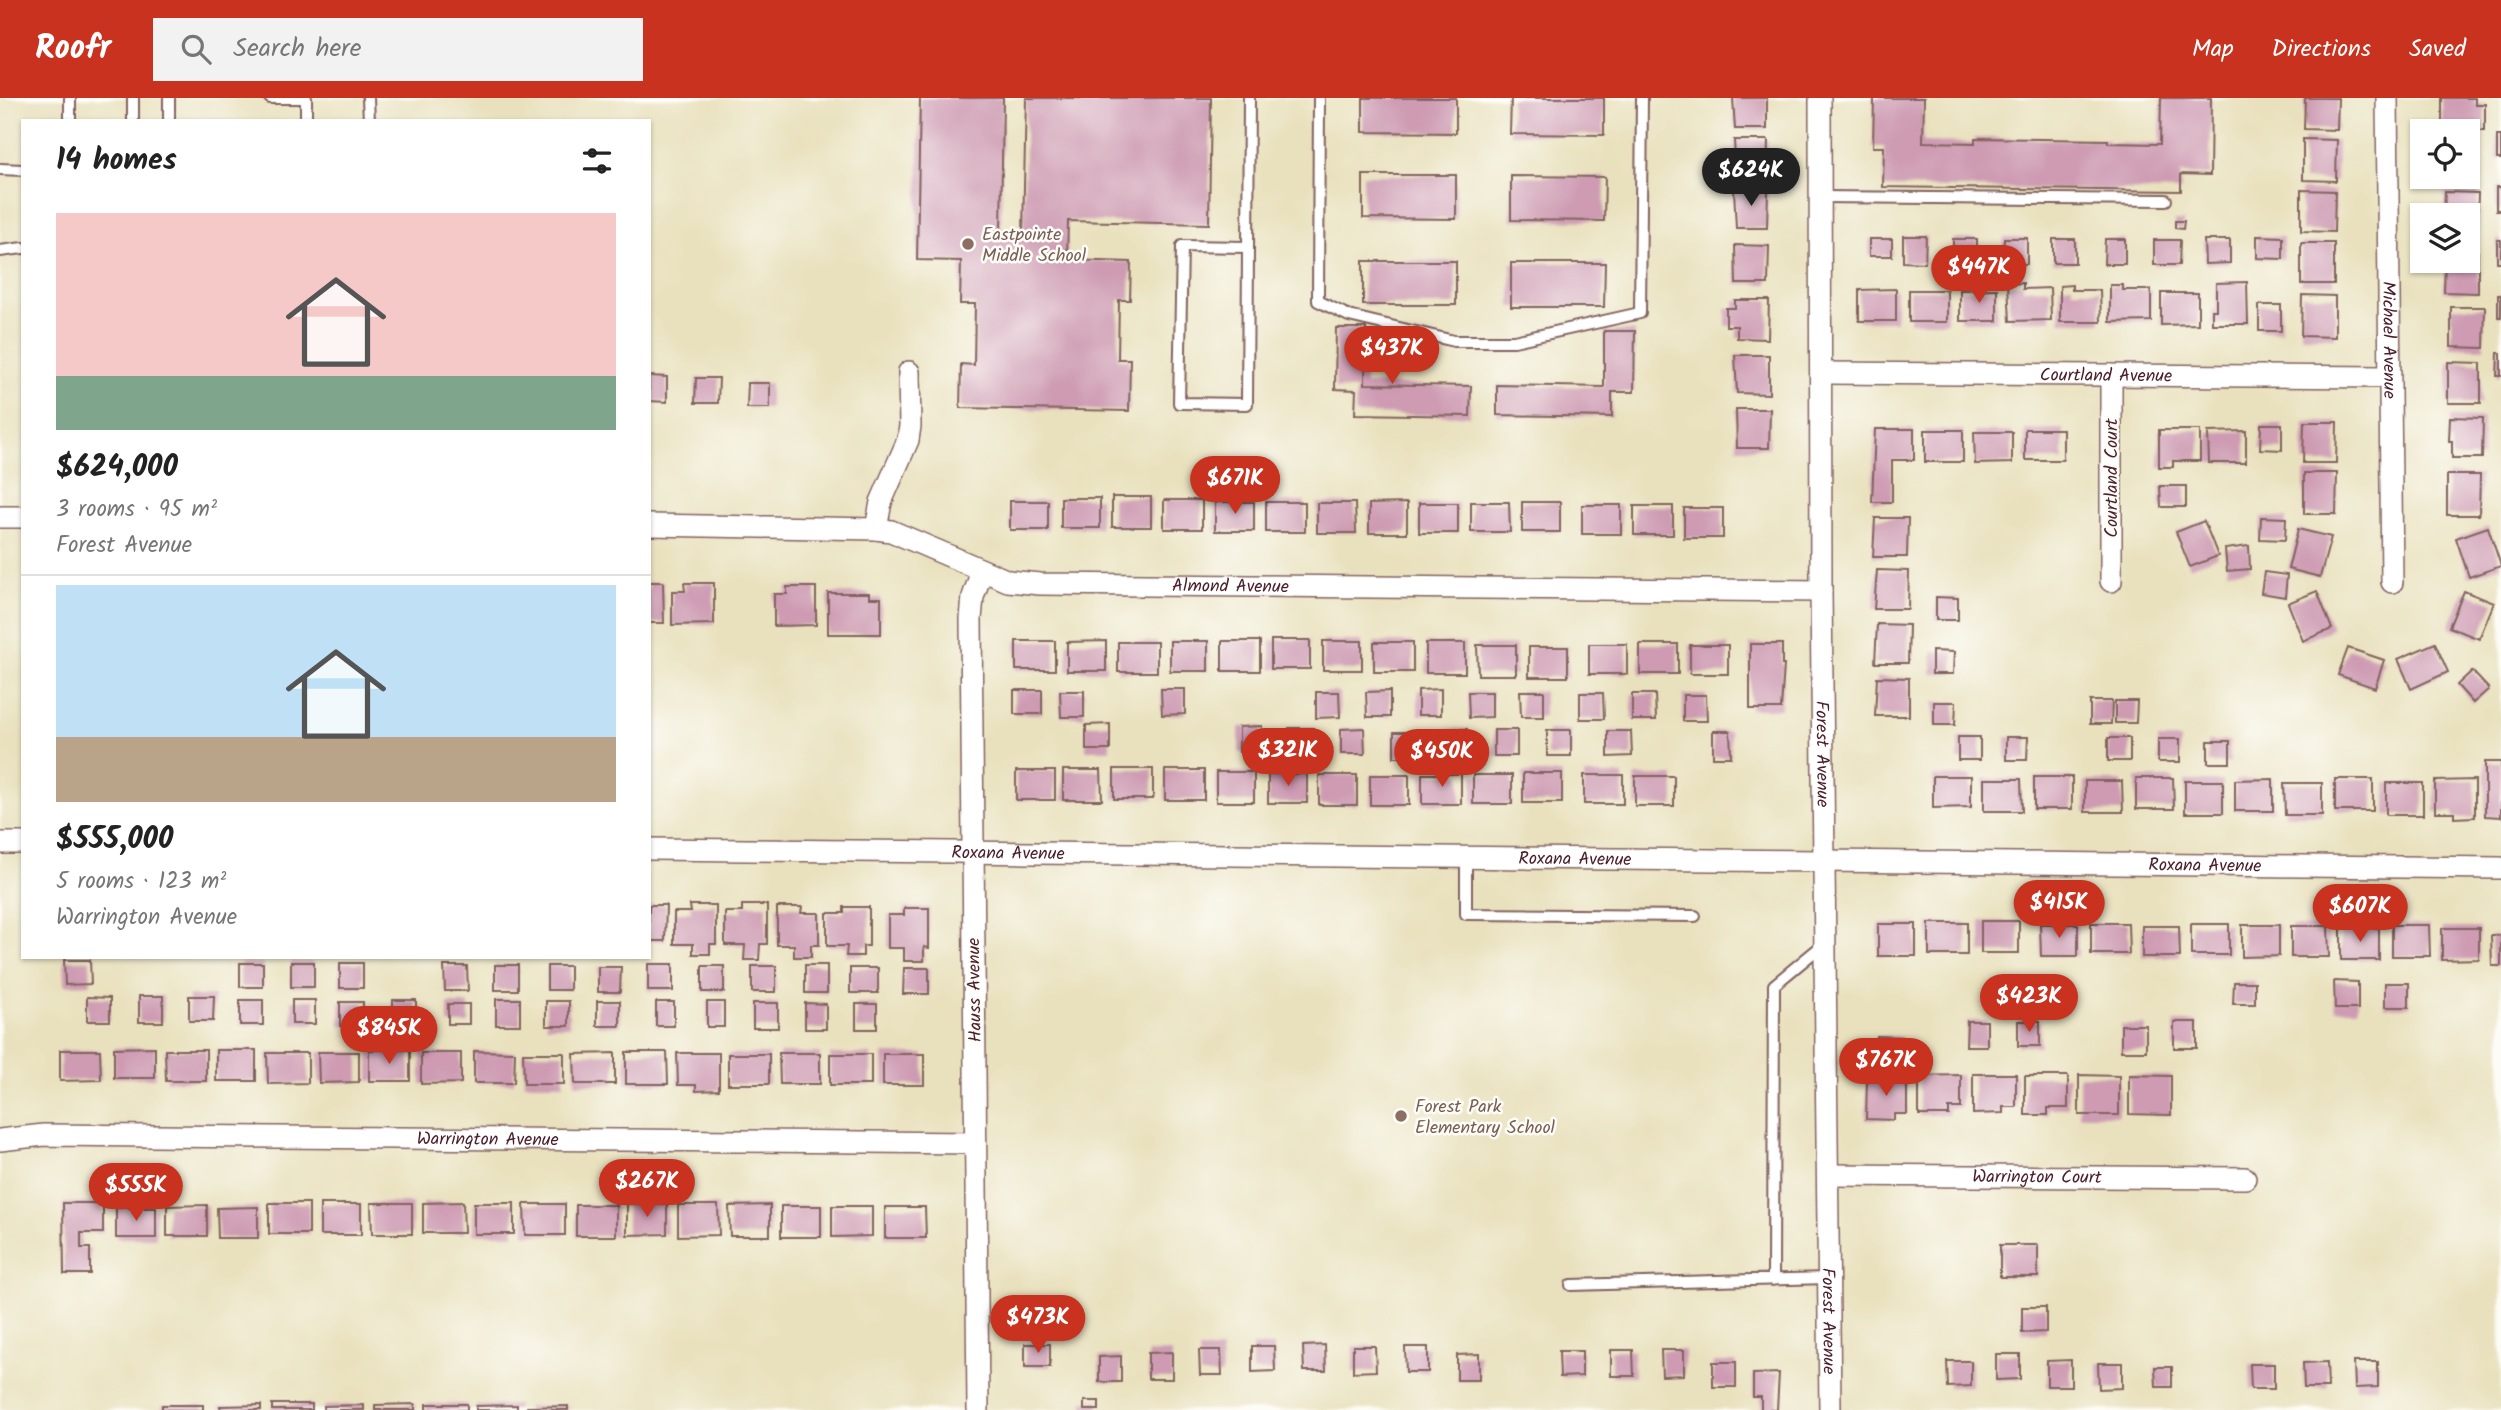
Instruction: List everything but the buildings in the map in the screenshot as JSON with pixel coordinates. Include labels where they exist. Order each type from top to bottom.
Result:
[{"type":"street","name":"Forest Avenue","points":[[1820,98],[1821,591],[1830,1410]]},
{"type":"street","name":"Michael Avenue","points":[[2387,98],[2392,582]]},
{"type":"street","points":[[876,528],[881,502],[908,440],[909,372]]},
{"type":"street","name":"Courtland Avenue","points":[[1822,373],[2389,377]]},
{"type":"street","name":"Courtland Court","points":[[2111,375],[2111,581]]},
{"type":"street","points":[[0,517],[21,517]]},
{"type":"street","name":"Almond Avenue","points":[[651,525],[876,528],[891,531],[1008,581],[1040,583],[1821,591]]},
{"type":"street","name":"Hauss Avenue","points":[[978,1410],[971,607],[982,571]]},
{"type":"street","points":[[0,843],[21,843]]},
{"type":"street","name":"Roxana Avenue","points":[[651,849],[2501,868]]},
{"type":"street","name":"Warrington Avenue","points":[[0,1140],[44,1135],[975,1143]]},
{"type":"street","name":"Warrington Court","points":[[1829,1174],[2245,1178]]},
{"type":"lane","points":[[70,98],[70,119]]},
{"type":"lane","points":[[133,98],[133,119]]},
{"type":"lane","points":[[169,98],[169,119]]},
{"type":"lane","points":[[270,98],[306,98],[306,119]]},
{"type":"lane","points":[[368,98],[369,119]]},
{"type":"lane","points":[[1248,247],[1182,246],[1179,403],[1247,404],[1249,98]]},
{"type":"lane","points":[[1319,98],[1318,300],[1349,316],[1454,341],[1514,341],[1640,313],[1642,98]]},
{"type":"lane","points":[[0,169],[21,170]]},
{"type":"lane","points":[[1821,197],[2166,200]]},
{"type":"lane","points":[[0,251],[21,248]]},
{"type":"lane","points":[[1466,858],[1466,914],[1695,916]]},
{"type":"lane","points":[[1773,1280],[1774,985],[1825,943]]},
{"type":"lane","points":[[1571,1285],[1829,1279]]},
{"type":"place","name":"Eastpointe Middle School","points":[[968,244]]},
{"type":"place","name":"Forest Park Elementary School","points":[[1401,1116]]}]
